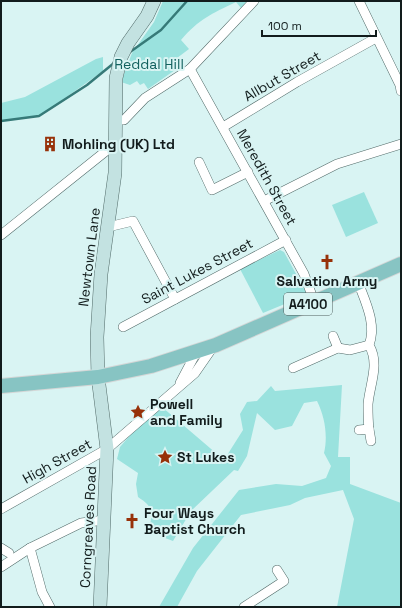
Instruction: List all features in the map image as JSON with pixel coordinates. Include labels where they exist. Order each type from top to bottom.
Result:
[{"type":"main road","name":"Newtown Lane","points":[[107,449],[98,377],[97,337],[101,274],[115,173],[115,89],[118,68],[128,43],[147,16],[154,1]]},
{"type":"main road","name":"A4100","points":[[1,386],[98,377],[133,371],[216,345],[401,264]]},
{"type":"main road","name":"Corngreaves Road","points":[[100,607],[107,449]]},
{"type":"street","points":[[115,120],[124,120],[145,98],[190,69],[254,1]]},
{"type":"street","points":[[358,1],[400,85],[401,91]]},
{"type":"street","name":"Allbut Street","points":[[223,127],[297,82],[376,38]]},
{"type":"street","name":"Meredith Street","points":[[190,69],[286,240],[304,274],[314,301]]},
{"type":"street","points":[[1,236],[116,144]]},
{"type":"street","points":[[264,201],[337,164],[401,144]]},
{"type":"street","points":[[199,162],[212,190],[248,172]]},
{"type":"street","points":[[108,227],[133,221],[175,299]]},
{"type":"street","name":"Saint Lukes Street","points":[[123,327],[286,240]]},
{"type":"street","points":[[358,282],[368,308],[372,328],[372,337],[369,345],[375,361],[368,405],[368,429],[371,441]]},
{"type":"street","points":[[333,336],[338,348]]},
{"type":"street","points":[[107,449],[195,373],[216,345]]},
{"type":"street","points":[[293,368],[338,348],[350,350],[369,345]]},
{"type":"street","points":[[107,449],[111,441],[181,383],[197,351]]},
{"type":"street","points":[[359,430],[368,429]]},
{"type":"street","name":"High Street","points":[[1,510],[107,449]]},
{"type":"street","points":[[1,568],[30,548],[81,522],[104,520]]},
{"type":"street","points":[[1,548],[9,554]]},
{"type":"street","points":[[30,548],[42,592],[50,607]]},
{"type":"street","points":[[244,607],[284,580],[277,570]]},
{"type":"green space","name":"Reddal Hill","points":[[163,1],[246,2],[241,8],[236,2],[212,14],[194,27],[181,40],[189,49],[169,64],[175,70],[148,89],[144,83],[140,85],[137,81],[130,85],[121,82],[132,53],[154,22]]},
{"type":"green space","points":[[103,57],[103,71],[40,116],[1,121],[1,103],[25,97],[96,59]]},
{"type":"green space","points":[[364,192],[378,223],[346,237],[332,205]]},
{"type":"green space","points":[[280,250],[284,252],[306,292],[304,296],[263,313],[240,269]]},
{"type":"green space","points":[[342,385],[338,457],[350,457],[350,484],[401,503],[401,607],[337,607],[354,519],[343,490],[305,498],[290,505],[241,515],[197,571],[177,607],[159,607],[193,548],[239,490],[276,484],[302,486],[326,478],[331,466],[324,453],[326,433],[324,420],[317,401],[304,403],[292,426],[275,430],[257,413],[247,456],[238,471],[234,470],[191,511],[173,541],[165,538],[150,527],[151,513],[149,506],[138,497],[136,484],[138,473],[117,459],[120,447],[132,433],[162,407],[224,460],[243,430],[240,414],[247,402],[257,401],[271,386],[275,391]]},
{"type":"waterway","points":[[130,52],[161,30],[187,1]]},
{"type":"waterway","points":[[1,121],[39,116],[87,85],[114,63]]},
{"type":"place","name":"Mohling (UK) Ltd","points":[[50,144]]},
{"type":"place","name":"Salvation Army","points":[[327,262]]},
{"type":"place","name":"Powell and Family","points":[[138,412]]},
{"type":"place","name":"St Lukes","points":[[165,457]]},
{"type":"place","name":"Four Ways Baptist Church","points":[[132,521]]}]
